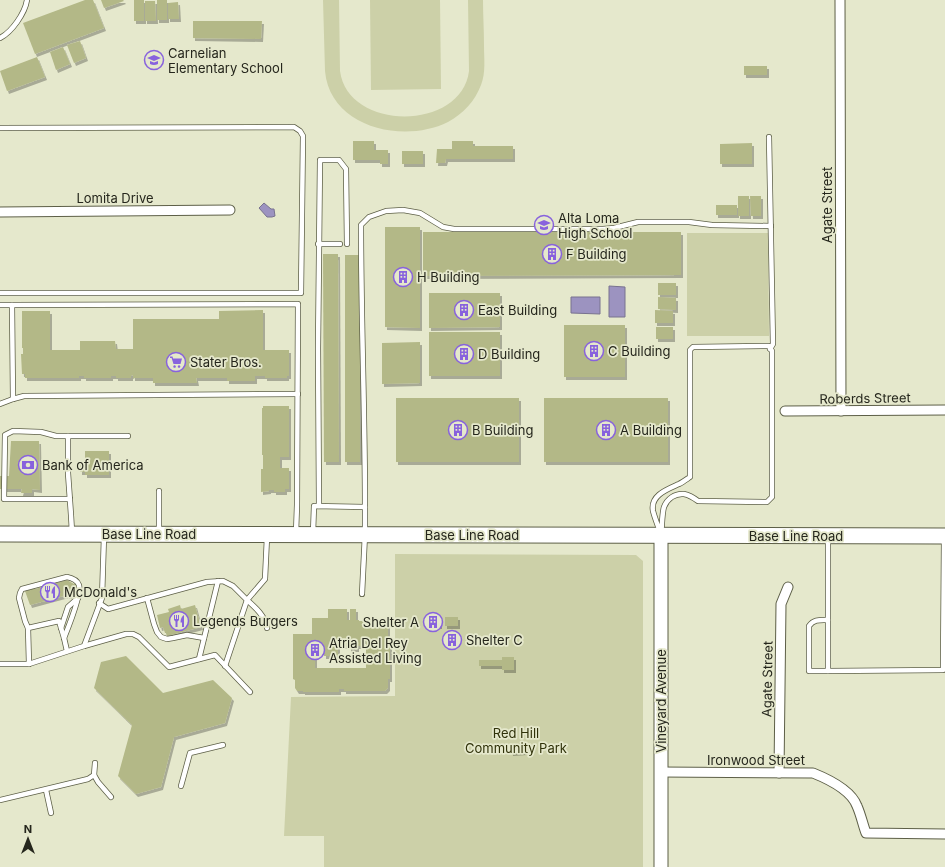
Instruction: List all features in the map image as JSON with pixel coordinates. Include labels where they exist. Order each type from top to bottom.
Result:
[{"type":"main road","name":"Base Line Road","points":[[0,534],[944,536]]},
{"type":"street","name":"Agate Street","points":[[840,0],[841,411]]},
{"type":"street","name":"Lomita Drive","points":[[0,212],[230,210]]},
{"type":"street","name":"Roberds Street","points":[[785,411],[945,410]]},
{"type":"street","name":"Vineyard Avenue","points":[[661,535],[661,867]]},
{"type":"street","name":"Agate Street","points":[[779,773],[781,604],[788,587]]},
{"type":"street","name":"Ironwood Street","points":[[662,772],[813,773],[827,778],[840,786],[849,795],[857,805],[866,833],[945,834]]},
{"type":"lane","points":[[0,38],[4,36],[18,21],[26,6],[27,0]]},
{"type":"lane","points":[[0,128],[294,127],[300,131],[303,136],[302,293],[0,294]]},
{"type":"lane","points":[[769,137],[773,344],[770,348]]},
{"type":"lane","points":[[319,506],[318,244],[320,160],[339,160],[346,169],[347,244]]},
{"type":"lane","points":[[362,594],[365,534],[365,448],[361,296],[361,226],[369,217],[386,211],[403,210],[420,213],[443,227],[454,228],[614,228],[638,222],[689,222],[712,225],[771,226]]},
{"type":"lane","points":[[318,244],[340,244]]},
{"type":"lane","points":[[0,305],[298,304],[296,534]]},
{"type":"lane","points":[[12,305],[13,399]]},
{"type":"lane","points":[[769,346],[772,351],[772,497],[767,502],[698,501],[683,494],[675,496],[667,501],[664,509],[661,535],[653,510],[654,502],[667,488],[690,477],[690,350],[693,347],[769,346]]},
{"type":"lane","points":[[0,404],[24,396],[298,394]]},
{"type":"lane","points":[[70,499],[4,499],[5,435],[13,431],[42,432],[56,436],[128,436]]},
{"type":"lane","points":[[68,436],[68,473],[72,534]]},
{"type":"lane","points":[[158,491],[160,534]]},
{"type":"lane","points":[[313,534],[314,506],[365,507]]},
{"type":"lane","points":[[84,646],[102,598],[104,534]]},
{"type":"lane","points":[[225,666],[246,600],[265,580],[268,534]]},
{"type":"lane","points":[[828,536],[828,671]]},
{"type":"lane","points":[[828,620],[812,622],[809,626],[809,671],[944,670],[944,536]]},
{"type":"lane","points":[[29,664],[28,628],[19,598],[22,589],[67,577],[76,581],[79,585],[80,591],[64,638]]},
{"type":"lane","points":[[199,659],[218,581]]},
{"type":"lane","points":[[99,603],[108,608],[207,582],[222,581],[233,586],[263,617],[266,621],[267,628]]},
{"type":"lane","points":[[61,628],[68,607],[78,598]]},
{"type":"lane","points":[[147,598],[157,632],[162,637],[173,638],[187,634],[204,638]]},
{"type":"lane","points":[[28,628],[59,621],[67,651]]},
{"type":"lane","points":[[0,664],[29,664],[84,646],[126,634],[133,634],[139,637],[169,667],[215,655],[250,692]]},
{"type":"lane","points":[[181,786],[190,753],[223,744]]},
{"type":"lane","points":[[95,763],[94,775],[111,797]]},
{"type":"lane","points":[[0,800],[88,779],[94,775]]},
{"type":"lane","points":[[46,790],[51,813]]},
{"type":"green space","points":[[323,0],[339,0],[340,71],[348,91],[363,105],[382,114],[405,116],[427,113],[447,105],[462,91],[469,71],[468,0],[483,0],[484,71],[483,80],[475,96],[468,106],[453,119],[430,128],[411,131],[391,131],[372,126],[355,118],[340,106],[330,90],[325,71]]},
{"type":"green space","points":[[370,0],[440,0],[441,89],[371,90]]},
{"type":"green space","points":[[687,233],[768,233],[769,336],[687,336]]},
{"type":"green space","name":"Red Hill Community Park","points":[[395,554],[636,555],[643,561],[643,867],[324,867],[324,836],[284,836],[291,697],[395,696]]},
{"type":"shaded area","points":[[264,203],[271,209],[274,209],[275,216],[267,217],[259,208]]},
{"type":"shaded area","points":[[609,286],[625,287],[625,317],[609,317]]},
{"type":"shaded area","points":[[571,297],[600,297],[600,314],[571,313]]},
{"type":"building","points":[[85,0],[93,0],[104,28],[35,54],[23,23]]},
{"type":"building","points":[[101,0],[123,0],[124,1],[104,8]]},
{"type":"building","points":[[134,0],[144,0],[144,21],[134,21]]},
{"type":"building","points":[[157,0],[167,0],[167,20],[157,20]]},
{"type":"building","points":[[145,1],[155,1],[156,21],[145,21]]},
{"type":"building","points":[[178,2],[179,19],[168,19],[168,3]]},
{"type":"building","points":[[193,21],[262,21],[261,39],[193,38]]},
{"type":"building","points":[[80,41],[86,58],[74,63],[67,45]]},
{"type":"building","points":[[63,47],[70,64],[56,70],[50,52]]},
{"type":"building","points":[[37,57],[45,77],[7,91],[0,71]]},
{"type":"building","points":[[744,66],[767,66],[767,75],[744,75]]},
{"type":"building","points":[[353,141],[374,141],[374,150],[388,150],[388,164],[380,164],[380,160],[353,160]]},
{"type":"building","points":[[452,141],[473,141],[473,146],[513,146],[513,159],[446,159],[445,163],[436,163],[437,149],[452,149]]},
{"type":"building","points":[[752,143],[752,164],[720,164],[720,144]]},
{"type":"building","points":[[402,151],[423,151],[423,164],[402,164]]},
{"type":"building","points":[[738,196],[749,196],[749,216],[738,216]]},
{"type":"building","points":[[750,196],[761,196],[761,216],[751,216]]},
{"type":"building","points":[[716,205],[737,205],[737,215],[716,215]]},
{"type":"building","name":"H Building","points":[[385,227],[420,227],[420,328],[385,327]]},
{"type":"building","name":"F Building","points":[[423,232],[681,232],[681,275],[423,276]]},
{"type":"building","points":[[323,254],[338,254],[339,462],[324,462]]},
{"type":"building","points":[[345,255],[360,255],[360,462],[345,462]]},
{"type":"building","points":[[658,283],[676,283],[676,295],[658,295]]},
{"type":"building","name":"East Building","points":[[429,293],[500,293],[500,327],[429,328]]},
{"type":"building","points":[[658,297],[676,298],[676,310],[658,309]]},
{"type":"building","points":[[263,310],[263,350],[289,350],[289,376],[287,376],[287,378],[265,378],[265,376],[255,376],[255,381],[227,381],[227,378],[196,378],[197,383],[153,383],[153,378],[133,378],[133,375],[131,378],[116,378],[116,376],[111,376],[111,378],[84,378],[84,376],[79,376],[79,378],[25,378],[25,374],[22,374],[22,311],[50,311],[50,350],[80,350],[80,341],[115,341],[116,349],[133,349],[133,319],[219,319],[219,311]]},
{"type":"building","points":[[655,310],[673,311],[673,323],[655,323]]},
{"type":"building","name":"C Building","points":[[564,325],[625,325],[625,377],[564,377]]},
{"type":"building","points":[[656,327],[673,327],[673,339],[656,339]]},
{"type":"building","name":"D Building","points":[[429,332],[500,332],[500,376],[429,376]]},
{"type":"building","points":[[420,342],[420,383],[382,384],[382,343]]},
{"type":"building","name":"B Building","points":[[396,398],[519,398],[519,462],[396,462]]},
{"type":"building","name":"A Building","points":[[544,398],[668,398],[668,462],[544,462]]},
{"type":"building","points":[[263,406],[289,406],[289,457],[280,457],[280,468],[289,468],[289,489],[285,489],[285,492],[274,492],[274,490],[269,490],[261,492],[261,469],[263,469]]},
{"type":"building","points":[[11,441],[39,441],[40,490],[32,489],[32,493],[21,493],[22,489],[0,489],[0,476],[9,476]]},
{"type":"building","points":[[85,451],[109,451],[109,475],[85,475],[85,472],[80,472],[80,463],[85,463]]},
{"type":"building","name":"McDonald's","points":[[67,580],[74,584],[77,583],[79,589],[75,590],[76,594],[30,605],[25,591]]},
{"type":"building","name":"Legends Burgers","points":[[180,605],[181,609],[195,605],[201,627],[167,636],[163,627],[160,628],[157,615],[169,612],[168,609]]},
{"type":"building","name":"Atria Del Rey Assisted Living","points":[[328,609],[347,609],[347,620],[350,620],[350,609],[356,609],[356,620],[388,621],[388,639],[390,639],[390,679],[388,679],[388,688],[385,691],[344,691],[344,689],[339,689],[339,692],[297,691],[295,688],[295,680],[293,679],[293,634],[312,634],[312,618],[328,618]],"holes":[[[361,641],[366,641],[366,668],[315,668],[315,652],[324,652],[324,656],[338,656],[338,646],[349,646],[349,649],[357,649],[357,646],[361,646]]]},
{"type":"building","name":"Shelter A","points":[[427,617],[440,617],[440,626],[427,626]]},
{"type":"building","points":[[445,617],[458,617],[458,626],[445,626]]},
{"type":"building","name":"Shelter C","points":[[445,635],[459,635],[458,644],[445,644]]},
{"type":"building","points":[[126,656],[163,693],[213,680],[232,698],[225,723],[174,737],[161,787],[136,794],[118,776],[132,725],[94,688],[101,662]]},
{"type":"building","points":[[502,657],[514,657],[514,670],[502,670],[502,666],[479,666],[479,660],[502,660]]},
{"type":"building","points":[[524,743],[525,752],[511,753],[510,744]]},
{"type":"place","name":"Carnelian Elementary School","points":[[154,60]]},
{"type":"place","name":"Alta Loma High School","points":[[544,225]]},
{"type":"place","name":"F Building","points":[[552,254]]},
{"type":"place","name":"H Building","points":[[403,277]]},
{"type":"place","name":"East Building","points":[[464,310]]},
{"type":"place","name":"C Building","points":[[594,351]]},
{"type":"place","name":"D Building","points":[[464,354]]},
{"type":"place","name":"Stater Bros.","points":[[176,362]]},
{"type":"place","name":"B Building","points":[[458,430]]},
{"type":"place","name":"A Building","points":[[606,430]]},
{"type":"place","name":"Bank of America","points":[[28,465]]},
{"type":"place","name":"McDonald's","points":[[50,592]]},
{"type":"place","name":"Legends Burgers","points":[[179,621]]},
{"type":"place","name":"Shelter A","points":[[433,622]]},
{"type":"place","name":"Shelter C","points":[[452,640]]},
{"type":"place","name":"Atria Del Rey Assisted Living","points":[[315,650]]}]
